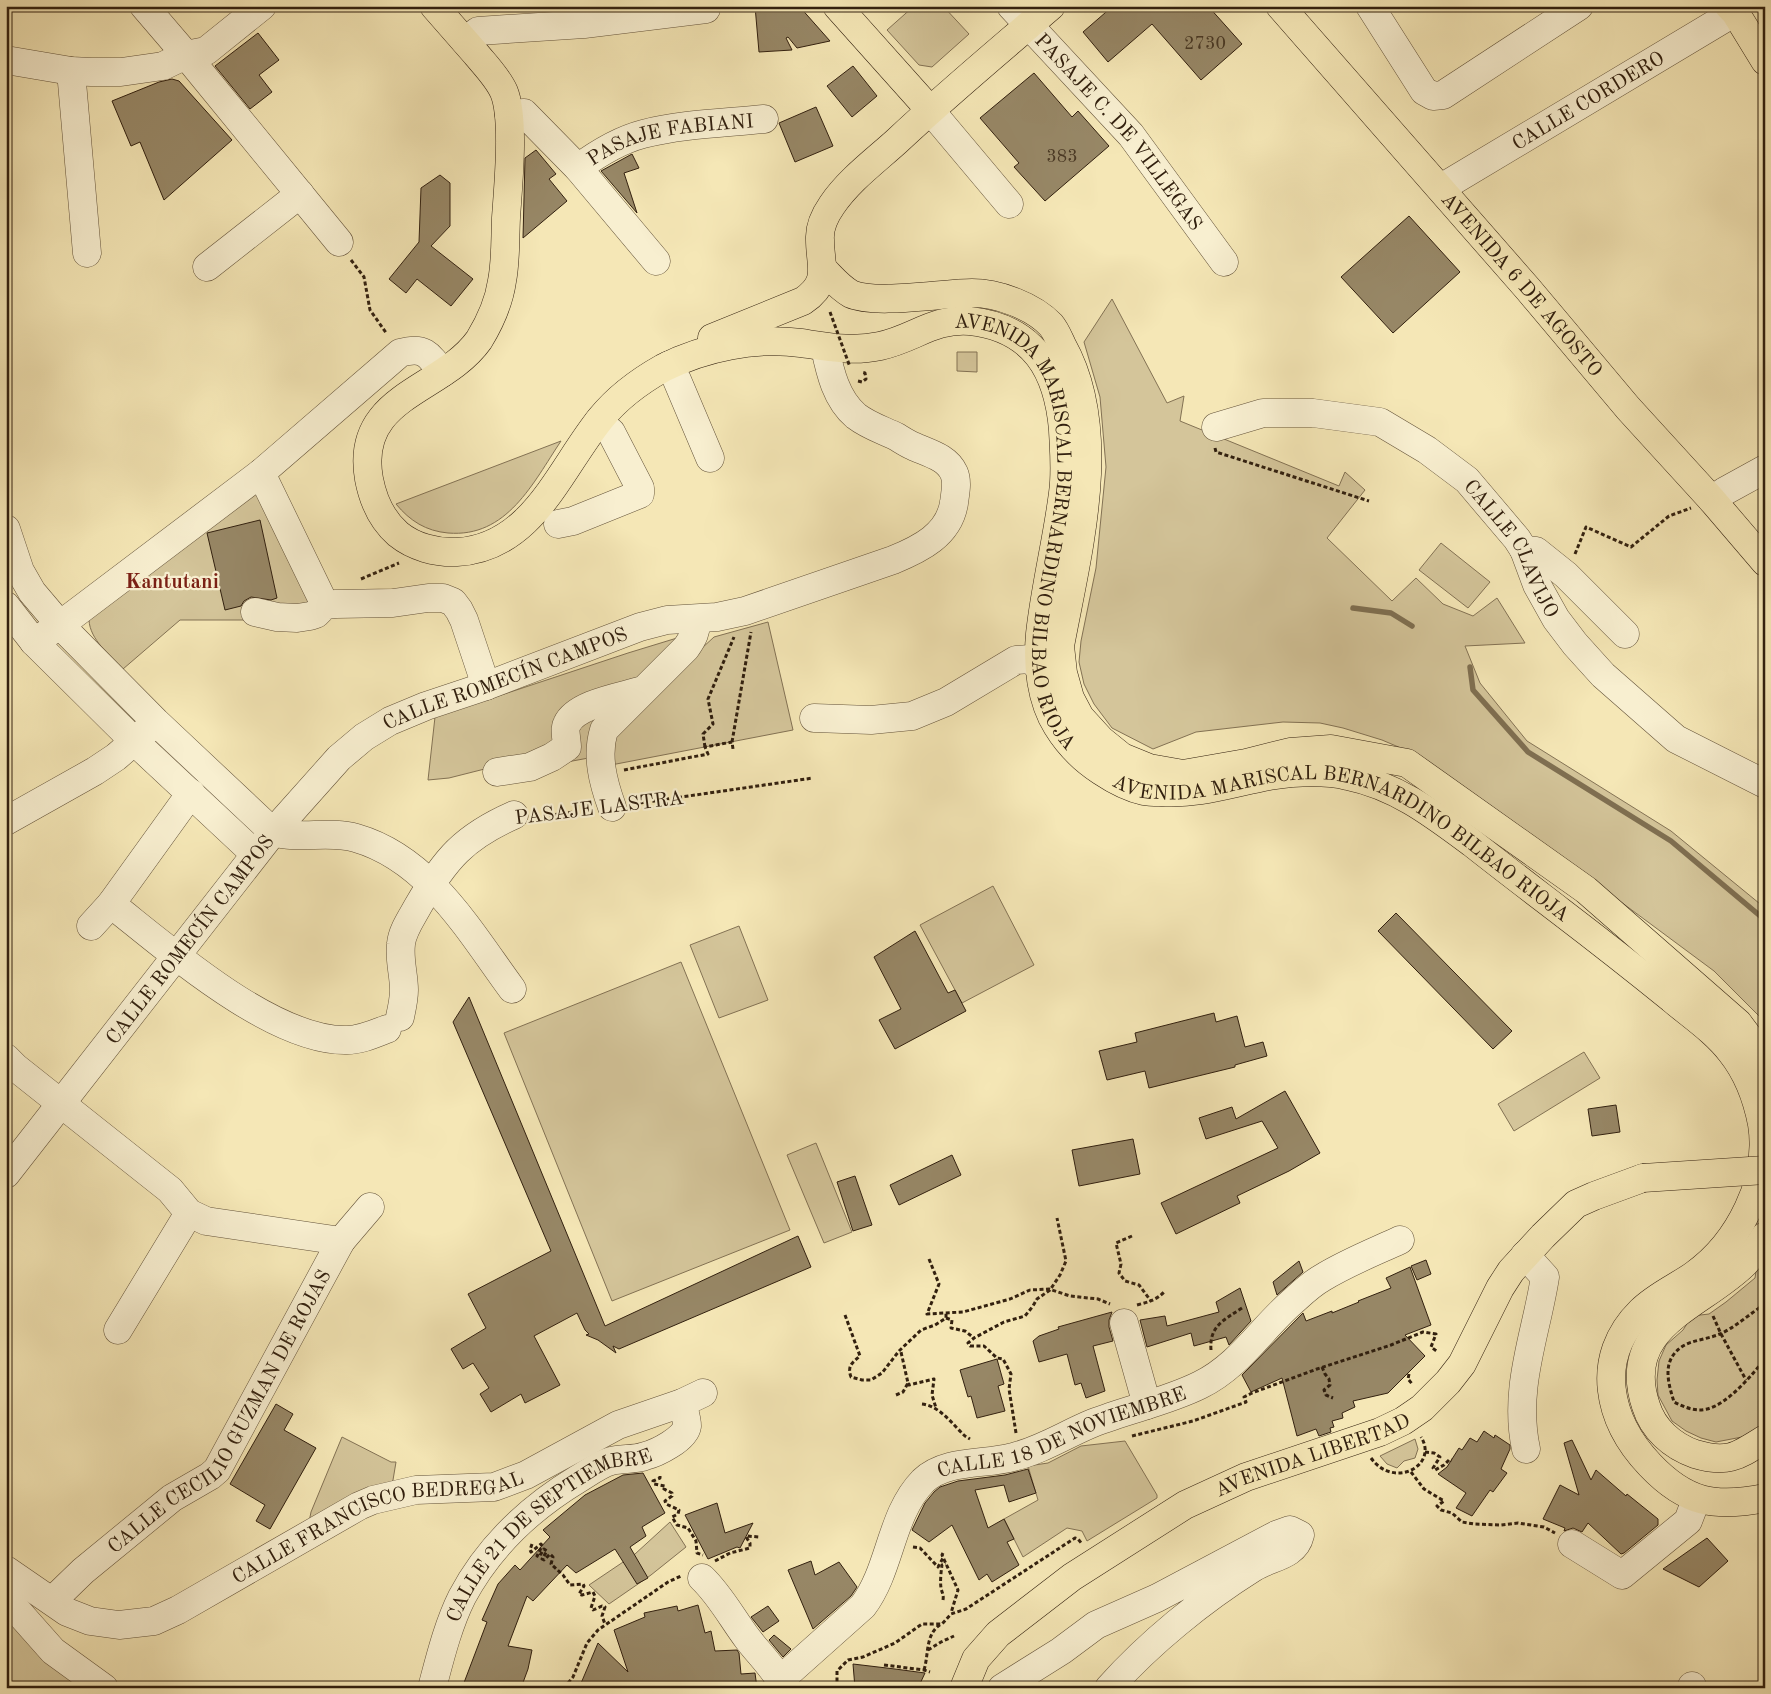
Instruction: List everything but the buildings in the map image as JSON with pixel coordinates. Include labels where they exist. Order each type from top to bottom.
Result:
[{"type":"main road","name":"AVENIDA MARISCAL BERNARDINO BILBAO RIOJA","points":[[434,6],[499,83],[505,94],[509,114],[510,146],[503,277],[498,302],[487,327],[472,349],[456,364],[405,395],[385,412],[374,430],[369,448],[367,468],[375,501],[381,514],[390,526],[413,544],[445,553],[480,549],[516,530],[531,517],[598,422],[627,392],[678,362],[712,339],[803,301],[816,290],[823,269],[819,238],[823,221],[832,205],[849,184],[930,110]]},
{"type":"main road","points":[[837,6],[930,110],[1020,16],[1051,6]]},
{"type":"main road","name":"AVENIDA 6 DE AGOSTO","points":[[1280,6],[1441,188],[1628,408],[1712,500],[1765,562]]},
{"type":"main road","points":[[1732,9],[1762,50]]},
{"type":"main road","name":"AVENIDA MARISCAL BERNARDINO BILBAO RIOJA","points":[[823,269],[840,287],[853,295],[872,299],[974,293],[1008,299],[1030,309],[1051,326],[1076,373],[1086,431],[1088,468],[1082,530],[1060,646],[1050,666],[1044,694],[1051,716],[1059,730],[1082,756],[1108,776],[1143,791],[1178,794],[1214,790],[1264,777],[1305,771],[1345,775],[1383,786],[1424,807],[1628,963],[1712,1032],[1733,1054],[1748,1079],[1758,1106],[1763,1131],[1763,1160],[1749,1208],[1728,1243],[1713,1259],[1697,1273],[1643,1309],[1624,1332],[1614,1353],[1611,1381],[1613,1403],[1623,1429],[1641,1456],[1662,1477],[1696,1500],[1730,1504],[1765,1498]]},
{"type":"main road","name":"AVENIDA MARISCAL BERNARDINO BILBAO RIOJA","points":[[678,362],[732,344],[797,342],[826,348],[852,350],[884,346],[940,323],[961,320],[1001,328],[1021,338],[1042,358],[1056,386],[1061,412],[1065,462],[1064,491],[1040,636],[1050,666],[1080,718],[1102,740],[1122,757],[1149,768],[1183,774],[1246,763],[1290,752],[1331,749],[1407,764],[1586,890],[1738,1023],[1765,1059]]},
{"type":"main road","points":[[1636,1187],[1765,1170]]},
{"type":"main road","points":[[1636,1187],[1765,1186]]},
{"type":"main road","name":"AVENIDA LIBERTAD","points":[[964,1688],[976,1659],[998,1634],[1072,1577],[1185,1505],[1246,1477],[1365,1437],[1403,1421],[1422,1408],[1448,1382],[1462,1364],[1500,1288],[1525,1255],[1576,1204],[1594,1196],[1636,1187]]},
{"type":"main road","points":[[1765,1236],[1745,1264],[1670,1319],[1654,1336],[1644,1352],[1640,1373],[1641,1393],[1650,1418],[1663,1435],[1684,1450],[1711,1459],[1737,1456],[1765,1439]]},
{"type":"street","points":[[144,6],[339,242]]},
{"type":"street","points":[[6,60],[71,71],[120,72],[163,66],[186,55],[206,51],[262,6]]},
{"type":"street","points":[[1370,6],[1424,91],[1433,96],[1444,95],[1578,6]]},
{"type":"street","points":[[465,41],[478,30],[584,24],[706,9]]},
{"type":"street","name":"CALLE CORDERO","points":[[1441,188],[1732,9]]},
{"type":"street","name":"PASAJE C. DE VILLEGAS","points":[[1020,16],[1131,135],[1224,262]]},
{"type":"street","points":[[71,71],[87,253]]},
{"type":"street","points":[[930,110],[1009,204]]},
{"type":"street","points":[[509,114],[524,113],[578,168],[656,260]]},
{"type":"street","name":"PASAJE FABIANI","points":[[578,168],[619,144],[642,134],[764,119]]},
{"type":"street","points":[[206,266],[300,194]]},
{"type":"street","name":"CALLE ROMECÍN CAMPOS","points":[[6,1174],[273,832],[339,758],[364,737],[390,721],[426,706],[486,686],[640,627],[667,620],[717,617],[752,609],[893,560],[914,551],[929,542],[940,532],[948,522],[952,511],[956,483],[954,472],[944,460],[874,428],[856,415],[838,392],[826,348]]},
{"type":"street","points":[[34,642],[60,625],[261,473],[400,353],[412,349],[422,351],[431,357],[442,373]]},
{"type":"street","points":[[678,362],[677,380],[710,458]]},
{"type":"street","name":"CALLE CLAVIJO","points":[[1216,427],[1263,413],[1313,413],[1380,422],[1427,450],[1467,480],[1517,540],[1524,550],[1537,586],[1556,619],[1575,644],[1603,675],[1676,739],[1765,784]]},
{"type":"street","points":[[558,524],[573,521],[640,494],[641,491],[611,432],[598,422]]},
{"type":"street","points":[[1712,500],[1765,469]]},
{"type":"street","points":[[261,473],[325,605]]},
{"type":"street","points":[[6,529],[20,571],[32,592],[60,625],[156,722],[273,832],[302,837],[330,835],[355,837],[398,856],[413,866],[431,883],[512,989]]},
{"type":"street","points":[[1524,550],[1536,551],[1566,575],[1625,634]]},
{"type":"street","points":[[255,612],[277,617],[297,618],[316,614],[325,605],[394,603],[428,598],[443,598],[453,602],[464,620],[486,686]]},
{"type":"street","points":[[6,606],[34,642],[134,741],[256,854]]},
{"type":"street","points":[[612,807],[601,775],[600,743],[604,730],[686,648],[694,637],[697,627],[696,618]]},
{"type":"street","points":[[814,718],[871,720],[912,716],[946,702],[1016,660],[1030,658],[1050,666]]},
{"type":"street","points":[[496,772],[530,767],[552,757],[567,747],[566,726],[575,713],[598,703],[646,689]]},
{"type":"street","points":[[6,821],[95,771],[116,757],[156,722]]},
{"type":"street","points":[[91,926],[111,904],[191,793]]},
{"type":"street","name":"PASAJE LASTRA","points":[[176,956],[258,1012],[282,1024],[325,1038],[347,1040],[366,1037],[394,1023],[404,990],[400,961],[401,942],[411,918],[431,883],[449,859],[465,843],[481,831],[514,815]]},
{"type":"street","points":[[111,904],[176,956]]},
{"type":"street","points":[[6,1058],[170,1190],[189,1213],[206,1221],[341,1241]]},
{"type":"street","name":"CALLE CECILIO GUZMAN DE ROJAS","points":[[52,1601],[83,1571],[172,1498],[217,1470],[341,1241],[370,1208]]},
{"type":"street","points":[[118,1330],[189,1213]]},
{"type":"street","name":"CALLE 18 DE NOVIEMBRE","points":[[783,1684],[863,1606],[873,1593],[903,1511],[924,1480],[935,1472],[950,1467],[1012,1458],[1039,1449],[1094,1423],[1200,1386],[1239,1358],[1291,1303],[1320,1278],[1400,1240]]},
{"type":"street","points":[[1525,1255],[1545,1277],[1523,1389],[1522,1425],[1526,1449]]},
{"type":"street","points":[[1122,1317],[1147,1405]]},
{"type":"street","name":"CALLE FRANCISCO BEDREGAL","points":[[6,1570],[67,1612],[90,1621],[119,1625],[154,1621],[178,1610],[301,1531],[373,1500],[416,1490],[494,1487],[526,1475],[618,1425],[692,1398]]},
{"type":"street","name":"CALLE 21 DE SEPTIEMBRE","points":[[432,1688],[458,1606],[489,1555],[536,1508],[578,1479],[610,1461],[646,1456],[680,1437],[686,1428],[686,1419],[692,1398]]},
{"type":"street","points":[[1572,1544],[1622,1575],[1688,1521],[1696,1500]]},
{"type":"street","points":[[1002,1688],[1061,1651],[1096,1625],[1156,1598],[1276,1535],[1290,1530],[1300,1535],[1298,1543],[1288,1552],[1255,1566],[1199,1605],[1126,1669],[1109,1688]]},
{"type":"street","points":[[707,1567],[712,1587],[747,1638],[783,1684]]},
{"type":"street","points":[[6,1598],[53,1652],[104,1688]]},
{"type":"path","points":[[339,242],[364,277],[370,310],[400,353]]},
{"type":"path","points":[[830,312],[850,367]]},
{"type":"path","points":[[1216,427],[1216,452],[1369,501]]},
{"type":"path","name":"CALLE CLAVIJO","points":[[1566,575],[1586,526],[1631,547],[1669,516],[1712,500]]},
{"type":"path","points":[[357,581],[429,549]]},
{"type":"path","points":[[733,749],[732,742],[752,627],[752,609]]},
{"type":"path","points":[[601,775],[708,754],[703,734],[713,724],[708,699],[752,609]]},
{"type":"path","points":[[705,747],[732,742]]},
{"type":"path","name":"PASAJE LASTRA","points":[[514,815],[527,818],[813,778]]},
{"type":"path","points":[[1016,1438],[1009,1389],[1011,1374],[1003,1359],[997,1358],[984,1346],[970,1346],[968,1343],[1004,1322],[1025,1316],[1037,1298],[1050,1290],[1060,1275],[1066,1261],[1057,1218]]},
{"type":"path","points":[[1132,1236],[1116,1243],[1121,1264],[1118,1273],[1125,1281],[1139,1285],[1151,1301]]},
{"type":"path","points":[[929,1259],[939,1284],[927,1314],[946,1316],[1010,1299],[1030,1290],[1050,1290],[1070,1296],[1098,1299],[1122,1317],[1160,1296],[1165,1291]]},
{"type":"path","points":[[1765,1304],[1721,1334],[1683,1346],[1674,1355],[1668,1364],[1668,1382],[1674,1402],[1684,1408],[1707,1409],[1717,1405],[1746,1380],[1765,1359]]},
{"type":"path","points":[[1212,1354],[1210,1340],[1216,1327],[1242,1308]]},
{"type":"path","points":[[845,1315],[860,1356],[850,1364],[848,1370],[851,1377],[862,1380],[871,1380],[882,1373],[899,1351],[921,1330],[935,1325],[946,1316]]},
{"type":"path","points":[[946,1316],[952,1320],[951,1328],[965,1331],[974,1338]]},
{"type":"path","points":[[1252,1393],[1423,1332],[1436,1334],[1431,1347],[1438,1352]]},
{"type":"path","points":[[1721,1334],[1746,1380]]},
{"type":"path","points":[[896,1395],[903,1392],[908,1383],[901,1352],[899,1351]]},
{"type":"path","points":[[1322,1367],[1330,1381],[1330,1385],[1324,1390],[1326,1395],[1333,1398]]},
{"type":"path","points":[[1409,1374],[1409,1382],[1413,1386]]},
{"type":"path","points":[[908,1383],[909,1385],[934,1379],[932,1395],[936,1408]]},
{"type":"path","points":[[922,1404],[936,1408],[965,1436],[977,1443]]},
{"type":"path","points":[[1365,1437],[1372,1459],[1378,1466],[1386,1471],[1397,1474],[1411,1472],[1420,1463],[1425,1452],[1434,1453],[1440,1457],[1433,1468],[1435,1470],[1449,1460],[1452,1460]]},
{"type":"path","points":[[646,1456],[656,1467],[656,1472],[660,1474],[660,1478],[653,1481],[654,1484],[665,1486],[664,1489],[672,1493],[672,1496],[665,1500],[666,1504],[679,1510],[678,1514],[672,1517],[677,1526],[688,1528],[696,1541],[697,1552],[703,1554],[707,1567]]},
{"type":"path","points":[[1411,1472],[1424,1489],[1444,1501],[1437,1506],[1441,1510],[1452,1514],[1462,1522],[1501,1526],[1518,1523],[1544,1527],[1572,1544]]},
{"type":"path","points":[[564,1688],[573,1677],[587,1643],[605,1624],[668,1582],[682,1575],[695,1574],[730,1554],[750,1548],[747,1536],[759,1537]]},
{"type":"path","points":[[951,1614],[966,1609],[1075,1538]]},
{"type":"path","points":[[532,1539],[531,1552],[541,1544],[542,1546],[537,1556],[539,1557],[544,1549],[547,1551],[542,1558],[544,1560],[550,1554],[553,1557],[551,1564],[567,1582],[573,1586],[583,1584],[584,1586],[579,1594],[593,1592],[595,1596],[591,1608],[593,1610],[602,1606],[605,1607],[602,1616],[605,1624]]},
{"type":"path","points":[[908,1550],[916,1547],[920,1548],[938,1567],[943,1558]]},
{"type":"path","points":[[924,1670],[932,1633],[951,1614],[958,1590],[943,1558],[943,1553]]},
{"type":"path","points":[[943,1600],[944,1597],[940,1586],[941,1573],[942,1566],[946,1564]]},
{"type":"path","points":[[837,1688],[837,1671],[848,1660],[863,1658],[895,1643],[922,1624],[942,1624]]},
{"type":"path","points":[[928,1650],[954,1636]]},
{"type":"path","points":[[884,1665],[930,1672]]},
{"type":"shaded area","points":[[914,6],[943,6],[969,34],[932,67],[919,65],[887,30]]},
{"type":"shaded area","points":[[1112,299],[1167,403],[1184,396],[1180,421],[1339,486],[1345,472],[1365,490],[1327,538],[1392,601],[1416,578],[1443,604],[1473,616],[1497,598],[1525,643],[1465,646],[1480,683],[1527,741],[1671,831],[1765,908],[1765,1023],[1714,971],[1422,757],[1382,740],[1320,723],[1283,722],[1196,732],[1153,749],[1112,728],[1094,704],[1084,684],[1079,662],[1081,641],[1096,568],[1106,467],[1100,397],[1084,342]]},
{"type":"shaded area","points":[[957,352],[977,352],[977,372],[957,371]]},
{"type":"shaded area","points":[[561,441],[540,474],[516,505],[487,527],[469,532],[440,532],[419,524],[396,504]]},
{"type":"shaded area","points":[[258,490],[324,618],[180,620],[123,669],[97,641],[90,627],[89,620]]},
{"type":"shaded area","points":[[1441,543],[1490,582],[1468,608],[1419,570]]},
{"type":"shaded area","points":[[768,622],[793,730],[611,765],[613,730],[714,637]]},
{"type":"shaded area","points":[[677,638],[634,684],[559,733],[540,755],[449,778],[428,780],[435,717]]},
{"type":"shaded area","points":[[601,707],[594,757],[567,762],[572,732]]},
{"type":"shaded area","points":[[993,886],[1034,965],[962,1003],[920,925]]},
{"type":"shaded area","points":[[739,926],[768,1000],[719,1018],[690,945]]},
{"type":"shaded area","points":[[681,962],[790,1230],[612,1301],[504,1033]]},
{"type":"shaded area","points":[[1584,1052],[1600,1078],[1514,1131],[1498,1104]]},
{"type":"shaded area","points":[[816,1143],[852,1232],[824,1243],[787,1155]]},
{"type":"shaded area","points":[[1765,1252],[1765,1421],[1742,1437],[1716,1442],[1701,1438],[1686,1431],[1672,1421],[1658,1395],[1659,1361],[1666,1345],[1683,1330],[1692,1316],[1709,1314],[1755,1278],[1757,1265]]},
{"type":"shaded area","points":[[342,1437],[391,1462],[396,1462],[393,1480],[389,1488],[308,1527],[311,1512]]},
{"type":"shaded area","points":[[1415,1439],[1418,1449],[1415,1458],[1404,1461],[1397,1468],[1387,1464],[1380,1456]]},
{"type":"shaded area","points":[[1125,1441],[1157,1498],[1087,1541],[1082,1531],[1067,1528],[1023,1557],[1004,1519],[1038,1500],[1028,1466],[1048,1463],[1081,1446]]},
{"type":"shaded area","points":[[670,1522],[686,1547],[651,1575],[609,1604],[589,1585],[635,1554]]},
{"type":"shaded area","points":[[6,1618],[87,1688],[6,1688]]},
{"type":"waterway","points":[[1353,608],[1391,613],[1412,626]]},
{"type":"waterway","points":[[1470,667],[1473,690],[1528,752],[1671,841],[1765,920]]},
{"type":"district","name":"Kantutani","points":[[172,581]]}]
